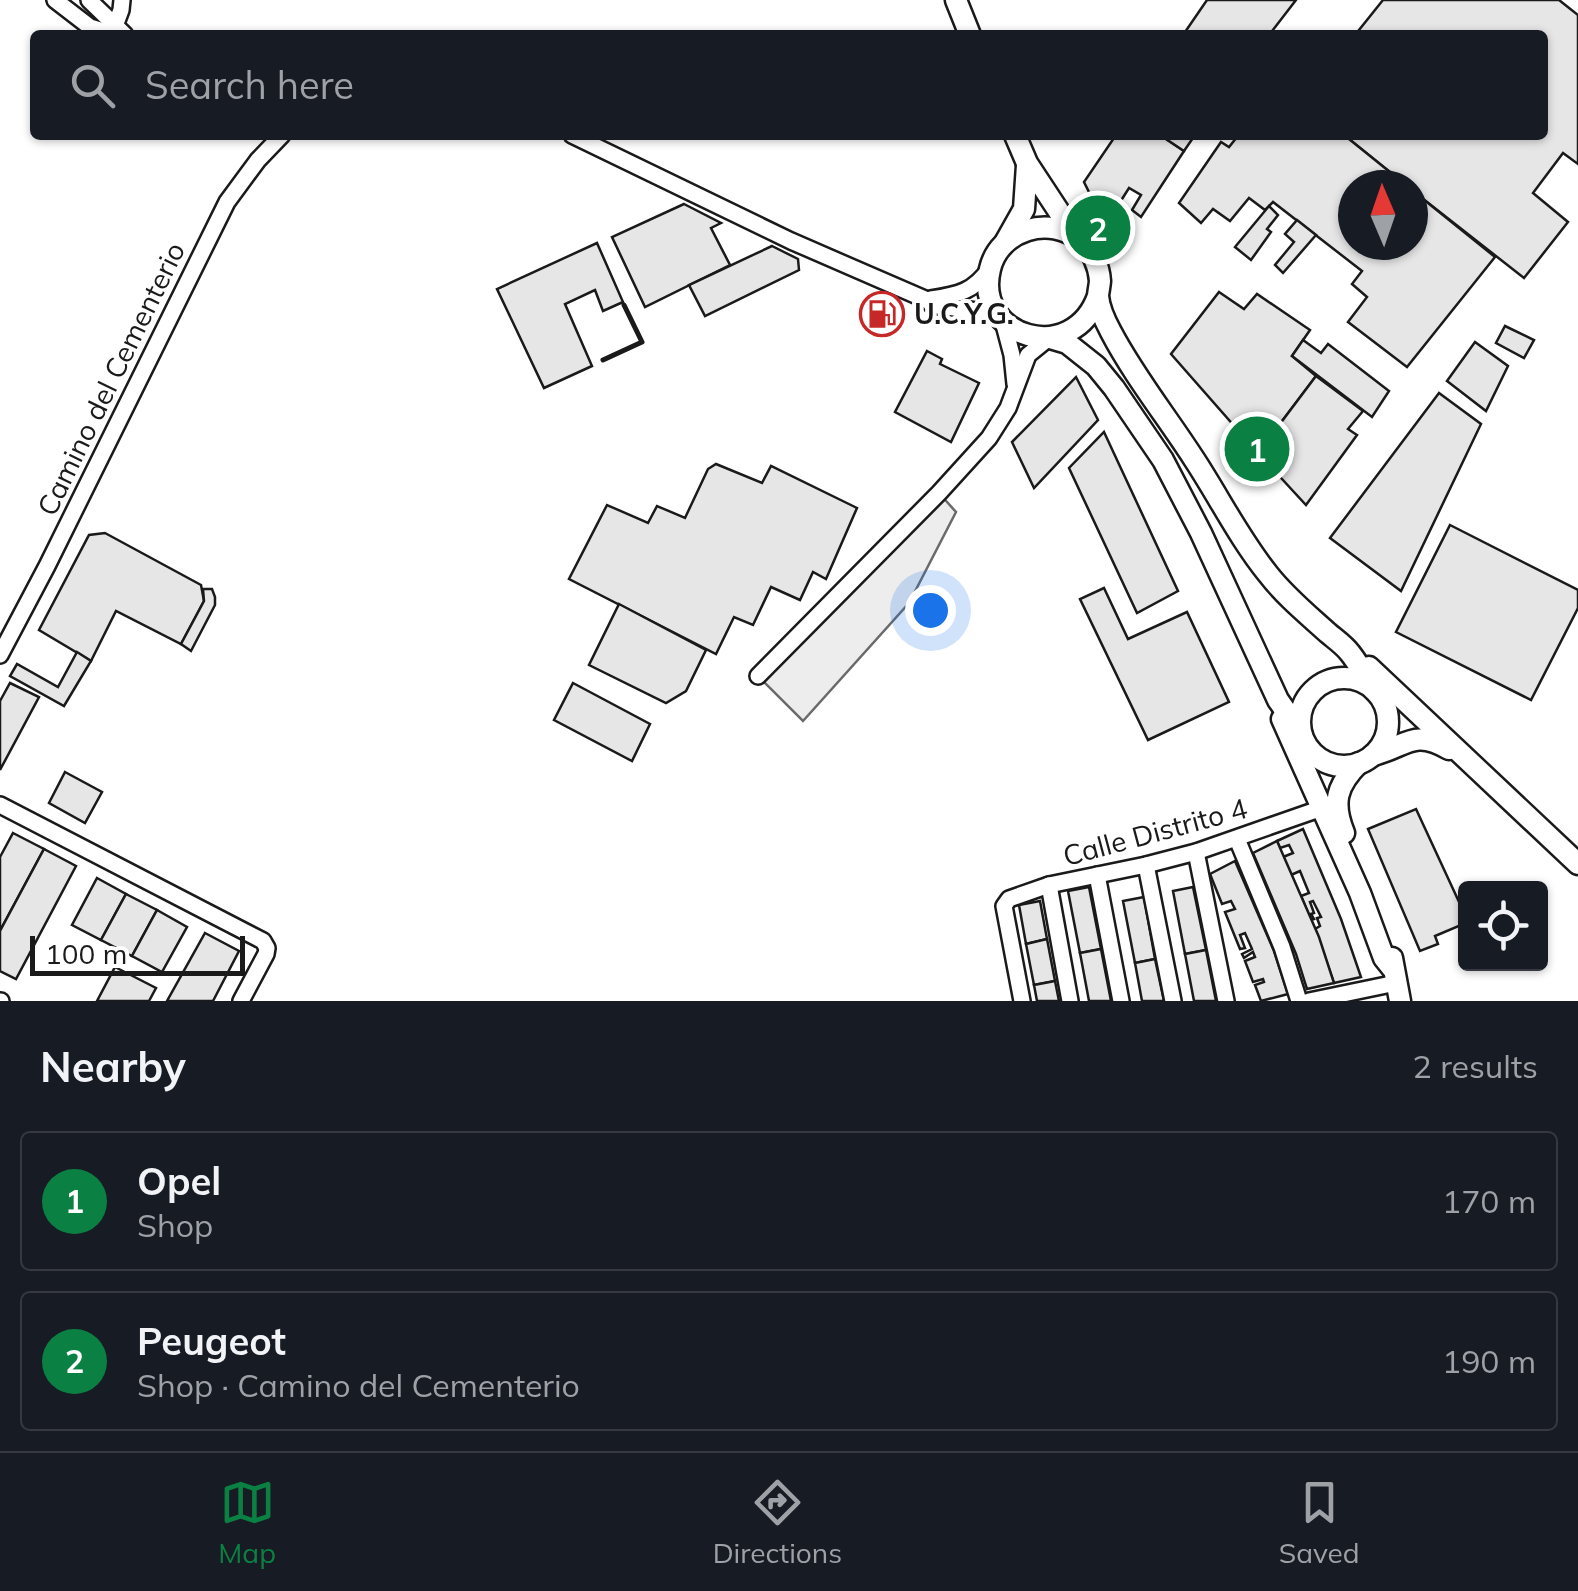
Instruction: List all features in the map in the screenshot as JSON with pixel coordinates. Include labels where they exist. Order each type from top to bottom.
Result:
[{"type":"main road","points":[[956,0],[968,30]]},
{"type":"main road","points":[[1017,140],[1076,236],[1089,249],[1100,280],[1094,306],[1080,324],[1061,336],[1049,338]]},
{"type":"main road","points":[[1028,163],[1024,209],[990,268],[991,302],[1002,320],[1024,335],[1067,342],[1096,366],[1114,388],[1163,460],[1278,700],[1305,741],[1331,764],[1350,766],[1406,742],[1425,739],[1467,762]]},
{"type":"main road","points":[[1005,242],[1039,227],[1076,236]]},
{"type":"main road","points":[[1098,296],[1110,332],[1261,566],[1282,591],[1578,864]]},
{"type":"main road","points":[[1351,654],[1382,699],[1388,719],[1384,739],[1347,776],[1336,808],[1392,955],[1396,984]]},
{"type":"main road","points":[[1322,808],[1320,786],[1300,720],[1308,696],[1328,681],[1340,678],[1353,679],[1375,691]]},
{"type":"main road","points":[[1278,700],[1284,724],[1396,984]]},
{"type":"street","points":[[55,0],[100,30]]},
{"type":"street","points":[[88,0],[119,30]]},
{"type":"street","points":[[120,30],[122,0]]},
{"type":"street","name":"Camino del Cementerio","points":[[0,655],[228,202],[270,140]]},
{"type":"street","points":[[582,140],[932,305],[984,312],[1002,320],[1012,355],[1015,388]]},
{"type":"street","points":[[927,300],[967,292],[990,268]]},
{"type":"street","points":[[758,676],[940,494],[989,438],[1008,408],[1028,355],[1049,338]]},
{"type":"street","points":[[0,804],[263,941],[266,954],[241,1001]]},
{"type":"street","name":"Calle Distrito 4","points":[[1022,1001],[1004,906],[1009,899],[1049,885],[1196,852],[1322,808]]},
{"type":"street","points":[[1237,839],[1282,947],[1299,1001]]},
{"type":"street","points":[[1196,852],[1226,1001]]},
{"type":"street","points":[[1146,865],[1173,1001]]},
{"type":"street","points":[[1097,875],[1121,1001]]},
{"type":"street","points":[[1049,885],[1070,1001]]},
{"type":"street","points":[[1309,1001],[1396,984]]},
{"type":"shaded area","points":[[939,493],[956,512],[909,603],[803,721],[758,676]]},
{"type":"building","points":[[1207,0],[1296,0],[1273,30],[1186,30]]},
{"type":"building","points":[[1383,0],[1559,0],[1578,15],[1578,164],[1563,153],[1533,193],[1568,222],[1524,278],[1428,203],[1428,170],[1387,170],[1350,140],[1548,140],[1548,30],[1359,30]]},
{"type":"building","points":[[1113,140],[1168,140],[1184,151],[1141,217],[1132,210],[1141,195],[1129,188],[1110,218],[1099,212],[1084,182]]},
{"type":"building","points":[[1168,140],[1192,140],[1184,151]]},
{"type":"building","points":[[1235,140],[1350,140],[1387,170],[1338,170],[1338,252],[1273,202],[1265,210],[1249,198],[1230,221],[1213,209],[1201,223],[1179,203],[1221,142],[1229,147]]},
{"type":"building","points":[[1428,203],[1495,257],[1407,367],[1348,322],[1367,297],[1352,284],[1362,271],[1348,260],[1428,260]]},
{"type":"building","points":[[684,204],[721,223],[711,228],[730,265],[645,307],[612,237]]},
{"type":"building","points":[[1269,206],[1278,215],[1251,260],[1235,247]]},
{"type":"building","points":[[1297,220],[1316,235],[1283,273],[1275,265],[1294,242],[1285,234]]},
{"type":"building","points":[[597,243],[623,302],[603,311],[595,290],[565,304],[592,366],[544,388],[497,289]]},
{"type":"building","points":[[772,246],[798,259],[799,270],[705,316],[689,285]]},
{"type":"building","points":[[1219,292],[1244,309],[1257,294],[1310,330],[1292,356],[1316,376],[1258,453],[1171,354]]},
{"type":"building","points":[[1505,326],[1534,340],[1524,358],[1496,343]]},
{"type":"building","points":[[1303,340],[1321,353],[1328,344],[1389,391],[1372,417],[1292,356]]},
{"type":"building","points":[[1475,342],[1508,366],[1486,411],[1447,381]]},
{"type":"building","points":[[927,351],[942,359],[940,364],[979,383],[951,442],[895,412]]},
{"type":"building","points":[[1316,376],[1363,411],[1348,429],[1357,435],[1306,505],[1258,453]]},
{"type":"building","points":[[1076,377],[1098,420],[1034,488],[1012,442]]},
{"type":"building","points":[[1439,393],[1481,424],[1401,591],[1330,538]]},
{"type":"building","points":[[1104,432],[1178,591],[1137,613],[1069,468]]},
{"type":"building","points":[[716,464],[762,483],[771,466],[857,508],[826,579],[813,572],[800,600],[771,587],[753,625],[734,617],[716,654],[569,579],[607,505],[648,523],[657,506],[685,518],[708,469]]},
{"type":"building","points":[[1450,525],[1578,590],[1578,608],[1531,700],[1396,632]]},
{"type":"building","points":[[105,533],[201,585],[204,601],[181,644],[116,611],[91,661],[39,630],[89,535]]},
{"type":"building","points":[[1104,588],[1128,639],[1187,612],[1229,702],[1148,740],[1080,599]]},
{"type":"building","points":[[203,589],[212,589],[215,605],[191,651],[181,644],[204,601]]},
{"type":"building","points":[[619,604],[706,650],[686,691],[666,703],[589,665]]},
{"type":"building","points":[[77,652],[91,661],[64,706],[10,676],[17,664],[58,687]]},
{"type":"building","points":[[10,683],[39,697],[0,770],[0,701]]},
{"type":"building","points":[[573,683],[650,724],[632,761],[554,720]]},
{"type":"building","points":[[65,772],[102,792],[85,823],[49,803]]},
{"type":"building","points":[[1416,809],[1458,900],[1458,926],[1435,936],[1438,944],[1420,951],[1368,829]]},
{"type":"building","points":[[1303,829],[1361,977],[1334,983],[1315,929],[1320,926],[1317,918],[1321,917],[1313,901],[1311,920],[1301,896],[1309,893],[1300,871],[1291,875],[1283,857],[1293,853],[1289,845],[1280,848],[1277,841]]},
{"type":"building","points":[[13,833],[44,849],[0,931],[0,857]]},
{"type":"building","points":[[1277,841],[1319,937],[1334,983],[1307,989],[1253,853]]},
{"type":"building","points":[[44,849],[76,866],[16,979],[0,971],[0,931]]},
{"type":"building","points":[[1235,861],[1288,994],[1261,1001],[1255,985],[1263,979],[1253,982],[1245,961],[1255,957],[1253,952],[1244,958],[1242,954],[1252,949],[1245,933],[1240,935],[1245,948],[1240,949],[1225,912],[1235,909],[1231,901],[1222,904],[1210,874]]},
{"type":"building","points":[[97,878],[126,894],[101,940],[72,925]]},
{"type":"building","points":[[1089,887],[1101,949],[1080,953],[1068,891]]},
{"type":"building","points":[[1193,887],[1206,950],[1185,954],[1173,891]]},
{"type":"building","points":[[126,894],[157,910],[132,956],[101,940]]},
{"type":"building","points":[[1144,897],[1155,959],[1135,963],[1123,901]]},
{"type":"building","points":[[1040,901],[1047,939],[1026,944],[1019,905]]},
{"type":"building","points":[[157,910],[187,927],[162,972],[132,956]]},
{"type":"building","points":[[205,933],[239,951],[213,1001],[167,1001]]},
{"type":"building","points":[[1047,939],[1055,981],[1034,985],[1026,944]]},
{"type":"building","points":[[1101,949],[1111,1001],[1089,1001],[1080,953]]},
{"type":"building","points":[[1206,950],[1216,1001],[1194,1001],[1185,954]]},
{"type":"building","points":[[1155,959],[1164,1001],[1142,1001],[1135,963]]},
{"type":"building","points":[[115,967],[156,988],[149,1001],[97,1001]]},
{"type":"building","points":[[1055,981],[1059,1001],[1037,1001],[1034,985]]},
{"type":"wall","points":[[603,360],[642,342],[624,305]]},
{"type":"place","name":"Peugeot","points":[[1098,228]]},
{"type":"place","name":"U.C.Y.G.","points":[[882,314]]},
{"type":"place","name":"Opel","points":[[1257,449]]}]
